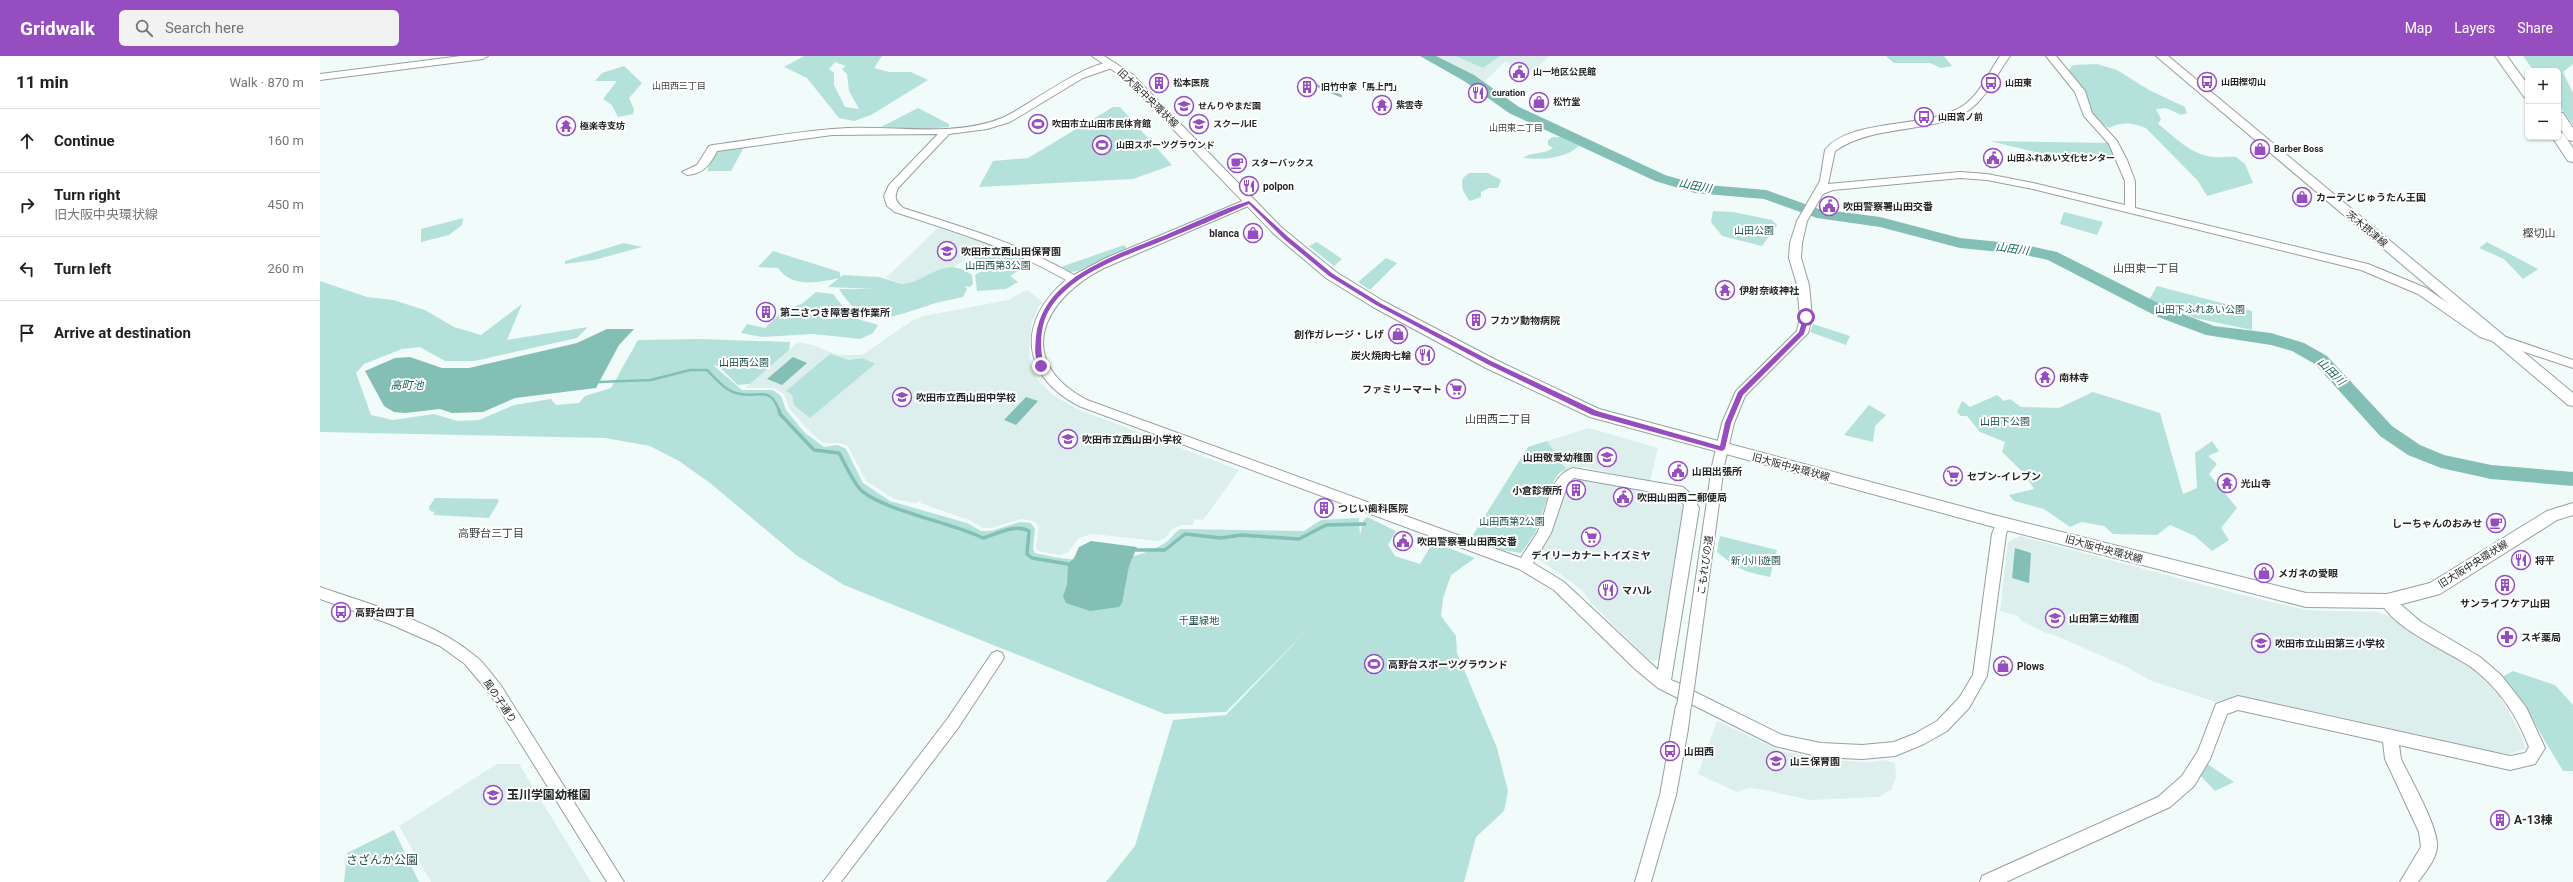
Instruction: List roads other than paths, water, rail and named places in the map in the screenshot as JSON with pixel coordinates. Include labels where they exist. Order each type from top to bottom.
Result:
[{"type":"highway","points":[[2501,56],[2525,90]]},
{"type":"highway","points":[[2515,56],[2525,70]]},
{"type":"highway","points":[[2561,120],[2573,137]]},
{"type":"highway","points":[[2561,140],[2573,158]]},
{"type":"main road","name":"旧大阪中央環状線","points":[[1097,56],[1128,76],[1249,202],[1282,234],[1331,275],[1378,304],[1491,364],[1595,413],[1722,449],[2003,523],[2306,600],[2387,601],[2434,589],[2552,515],[2573,509]]},
{"type":"main road","name":"茨木摂津線","points":[[2161,56],[2573,401]]},
{"type":"main road","name":"茨木摂津線","points":[[2171,56],[2573,390]]},
{"type":"street","points":[[320,77],[483,56]]},
{"type":"street","name":"こもれびの道","points":[[1644,882],[1656,846],[1672,788],[1722,449],[1728,423],[1740,394],[1802,333],[1806,317],[1805,301],[1803,285],[1795,258],[1796,243],[1805,217],[1825,181],[1830,150],[1835,145],[1850,137],[1942,116],[1967,108],[1974,102],[2005,56]]},
{"type":"street","points":[[2051,56],[2080,91],[2087,114],[2113,143],[2122,160],[2130,181],[2130,210]]},
{"type":"street","points":[[687,172],[694,172],[704,166],[713,148],[847,131],[946,131],[984,126],[1006,120],[1080,76],[1112,65]]},
{"type":"street","points":[[946,131],[893,187],[889,196],[891,204],[899,210],[1013,248],[1038,259],[1074,280]]},
{"type":"street","points":[[1819,192],[1831,188],[1960,175],[2015,182],[2364,267],[2422,291],[2474,328],[2498,339],[2573,364]]},
{"type":"street","points":[[1249,202],[1104,263],[1074,280],[1049,306],[1041,321],[1038,344],[1039,360],[1045,373],[1058,389],[1074,399],[1524,565],[1559,586],[1640,664],[1663,683],[1780,740],[1822,750],[1862,752],[1895,749],[1919,739],[1942,726],[1964,702],[1980,676],[1999,534],[2003,523]]},
{"type":"street","points":[[1524,565],[1544,533],[1562,481],[1573,473],[1684,494],[1690,500],[1692,508],[1663,683]]},
{"type":"street","name":"風の子通り","points":[[320,593],[396,620],[445,642],[470,660],[495,689],[616,882]]},
{"type":"street","points":[[1988,882],[2164,802],[2188,781],[2205,754],[2222,709],[2238,703],[2390,735],[2510,763],[2530,759],[2537,748],[2531,731],[2510,697],[2490,674],[2475,662],[2434,639],[2405,619],[2387,601]]},
{"type":"street","points":[[831,882],[953,723],[997,657]]},
{"type":"street","points":[[2390,735],[2393,759],[2427,831],[2429,847],[2424,860],[2408,882]]},
{"type":"water","name":"高町池","points":[[607,329],[634,329],[619,345],[596,388],[515,398],[483,412],[452,413],[440,409],[405,413],[394,412],[384,406],[365,371],[395,358],[410,357],[442,368],[469,368],[577,343]]},
{"type":"water","points":[[793,357],[807,363],[782,385],[767,379]]},
{"type":"water","points":[[1026,397],[1038,401],[1016,425],[1004,420]]},
{"type":"water","points":[[1091,541],[1137,547],[1129,566],[1122,603],[1119,607],[1090,611],[1066,603],[1063,596],[1067,585],[1068,564],[1074,558],[1079,547]]},
{"type":"water","points":[[2015,548],[2031,553],[2029,583],[2012,578]]},
{"type":"waterway","name":"山田川","points":[[1426,56],[1469,78],[1514,110],[1660,178],[1695,188],[1766,195],[1817,213],[1880,222],[1960,243],[2020,249],[2052,256],[2164,313],[2212,331],[2271,339],[2298,347],[2321,360],[2386,431],[2414,450],[2441,461],[2491,472],[2573,479]]},
{"type":"waterway","points":[[1304,80],[1341,96]]},
{"type":"waterway","points":[[599,382],[651,380],[690,370],[707,370],[720,383],[736,393],[743,395],[762,394],[771,397],[779,411]]},
{"type":"waterway","points":[[779,410],[780,414],[814,450],[839,453],[856,484],[868,496],[898,509],[970,532],[983,538],[1012,529],[1024,529],[1029,531],[1027,554],[1032,558],[1068,564]]},
{"type":"waterway","points":[[1136,550],[1165,550],[1185,534],[1221,538],[1241,535],[1299,539],[1326,525],[1365,524]]},
{"type":"place","name":"山一地区公民館","points":[[1519,72]]},
{"type":"place","name":"山田樫切山","points":[[2207,82]]},
{"type":"place","name":"松本医院","points":[[1159,83]]},
{"type":"place","name":"山田東","points":[[1991,83]]},
{"type":"place","name":"旧竹中家「馬上門」","points":[[1307,87]]},
{"type":"place","name":"curation","points":[[1478,93]]},
{"type":"place","name":"松竹堂","points":[[1539,102]]},
{"type":"place","name":"紫雲寺","points":[[1382,105]]},
{"type":"place","name":"せんりやまだ園","points":[[1184,106]]},
{"type":"place","name":"山田宮ノ前","points":[[1924,117]]},
{"type":"place","name":"吹田市立山田市民体育館","points":[[1038,124]]},
{"type":"place","name":"スクールIE","points":[[1199,124]]},
{"type":"place","name":"極楽寺支坊","points":[[566,126]]},
{"type":"place","name":"山田スポーツグラウンド","points":[[1102,145]]},
{"type":"place","name":"Barber Boss","points":[[2260,149]]},
{"type":"place","name":"山田ふれあい文化センター","points":[[1993,158]]},
{"type":"place","name":"スターバックス","points":[[1237,163]]},
{"type":"place","name":"polpon","points":[[1249,186]]},
{"type":"place","name":"カーテンじゅうたん王国","points":[[2302,197]]},
{"type":"place","name":"吹田警察署山田交番","points":[[1829,206]]},
{"type":"place","name":"blanca","points":[[1253,233]]},
{"type":"place","name":"吹田市立西山田保育園","points":[[947,251]]},
{"type":"place","name":"伊射奈岐神社","points":[[1725,290]]},
{"type":"place","name":"第二さつき障害者作業所","points":[[766,312]]},
{"type":"place","name":"フカツ動物病院","points":[[1476,320]]},
{"type":"place","name":"創作ガレージ・しげ","points":[[1398,334]]},
{"type":"place","name":"炭火焼肉七輪","points":[[1425,355]]},
{"type":"place","name":"南林寺","points":[[2045,377]]},
{"type":"place","name":"ファミリーマート","points":[[1456,389]]},
{"type":"place","name":"吹田市立西山田中学校","points":[[902,397]]},
{"type":"place","name":"吹田市立西山田小学校","points":[[1068,439]]},
{"type":"place","name":"山田敬愛幼稚園","points":[[1607,457]]},
{"type":"place","name":"山田出張所","points":[[1678,471]]},
{"type":"place","name":"セブン-イレブン","points":[[1953,476]]},
{"type":"place","name":"光山寺","points":[[2227,483]]},
{"type":"place","name":"小倉診療所","points":[[1576,490]]},
{"type":"place","name":"吹田山田西二郵便局","points":[[1623,497]]},
{"type":"place","name":"つじい歯科医院","points":[[1324,508]]},
{"type":"place","name":"しーちゃんのおみせ","points":[[2496,523]]},
{"type":"place","name":"デイリーカナートイズミヤ","points":[[1591,537]]},
{"type":"place","name":"吹田警察署山田西交番","points":[[1403,541]]},
{"type":"place","name":"将平","points":[[2521,560]]},
{"type":"place","name":"メガネの愛眼","points":[[2264,573]]},
{"type":"place","name":"サンライフケア山田","points":[[2505,585]]},
{"type":"place","name":"マハル","points":[[1608,590]]},
{"type":"place","name":"高野台四丁目","points":[[341,612]]},
{"type":"place","name":"山田第三幼稚園","points":[[2055,618]]},
{"type":"place","name":"スギ薬局","points":[[2507,637]]},
{"type":"place","name":"吹田市立山田第三小学校","points":[[2261,643]]},
{"type":"place","name":"高野台スポーツグラウンド","points":[[1374,664]]},
{"type":"place","name":"Plows","points":[[2003,666]]},
{"type":"place","name":"山田西","points":[[1670,751]]},
{"type":"place","name":"山三保育園","points":[[1776,761]]},
{"type":"place","name":"玉川学園幼稚園","points":[[493,795]]},
{"type":"place","name":"A-13棟","points":[[2500,820]]},
{"type":"district","name":"山田西三丁目","points":[[679,86]]},
{"type":"district","name":"山田東二丁目","points":[[1516,128]]},
{"type":"district","name":"樫切山","points":[[2539,233]]},
{"type":"district","name":"山田東一丁目","points":[[2146,268]]},
{"type":"district","name":"山田西二丁目","points":[[1498,419]]},
{"type":"district","name":"高野台三丁目","points":[[491,533]]},
{"type":"park label","name":"山田公園","points":[[1754,230]]},
{"type":"park label","name":"山田西第3公園","points":[[998,265]]},
{"type":"park label","name":"山田下ふれあい公園","points":[[2200,309]]},
{"type":"park label","name":"山田西公園","points":[[744,362]]},
{"type":"park label","name":"山田下公園","points":[[2005,421]]},
{"type":"park label","name":"山田西第2公園","points":[[1512,521]]},
{"type":"park label","name":"新小川遊園","points":[[1756,560]]},
{"type":"park label","name":"千里緑地","points":[[1199,620]]},
{"type":"park label","name":"さざんか公園","points":[[382,860]]}]
